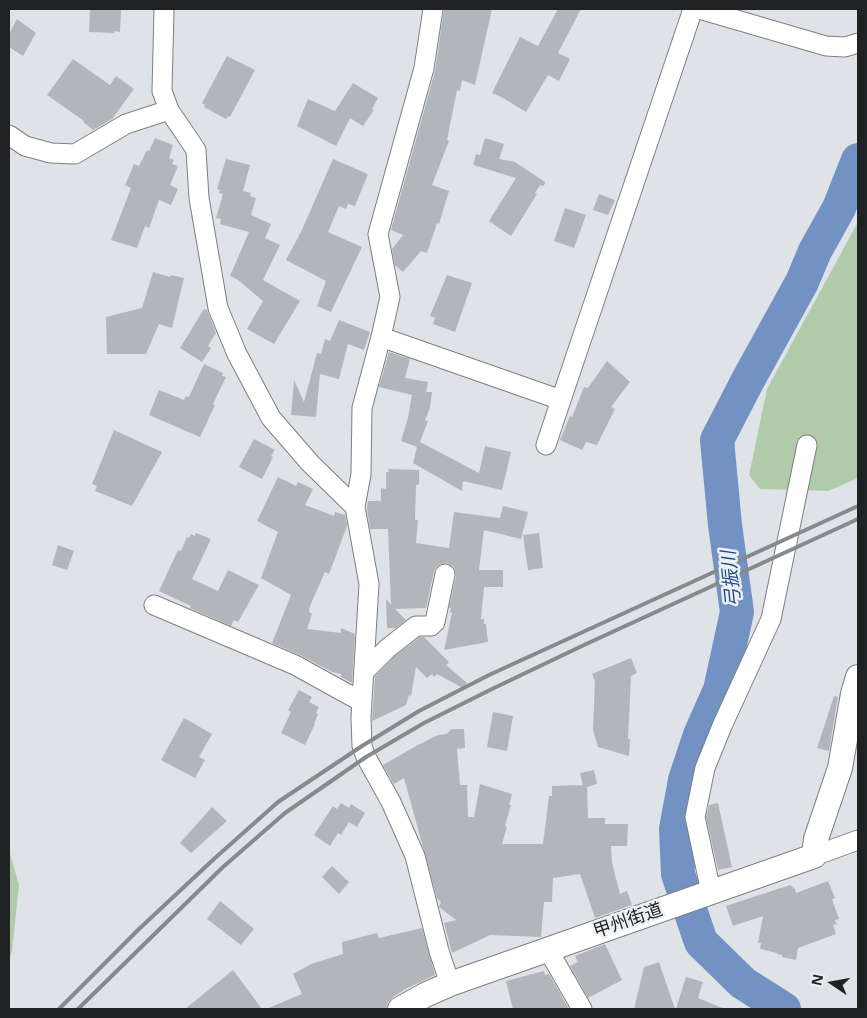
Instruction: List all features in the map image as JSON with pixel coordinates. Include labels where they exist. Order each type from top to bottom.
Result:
[{"type":"main road","points":[[822,853],[816,839],[840,768],[853,694],[858,677]]},
{"type":"main road","name":"甲州街道","points":[[400,1009],[450,984],[547,948],[822,853]]},
{"type":"street","points":[[164,9],[162,91],[169,110],[196,150],[200,198],[218,308],[237,354],[271,418],[310,463],[355,507]]},
{"type":"street","points":[[433,9],[424,68],[378,234],[390,297],[362,408],[361,474],[355,507],[369,584],[362,702],[362,746],[366,757],[391,802],[414,856],[439,952],[450,984]]},
{"type":"street","points":[[546,445],[693,9]]},
{"type":"street","points":[[699,9],[826,46],[844,47],[858,43]]},
{"type":"street","points":[[9,135],[25,146],[51,153],[75,154],[126,124],[169,110]]},
{"type":"street","points":[[381,338],[561,400]]},
{"type":"street","points":[[711,892],[695,817],[704,768],[771,619],[807,445]]},
{"type":"street","points":[[364,672],[388,648],[416,626],[430,626],[435,622],[445,574]]},
{"type":"street","points":[[154,605],[295,665],[362,702]]},
{"type":"street","name":"甲州街道","points":[[822,853],[858,840]]},
{"type":"street","points":[[547,948],[582,1009]]},
{"type":"green space","points":[[858,222],[858,478],[828,491],[760,489],[749,475],[767,389]]},
{"type":"green space","points":[[9,850],[19,885],[12,951],[9,960]]},
{"type":"building","points":[[90,9],[121,9],[120,32],[89,32]]},
{"type":"building","points":[[444,9],[492,9],[475,85],[462,80],[460,91],[457,90],[447,140],[449,141],[432,185],[449,191],[439,224],[437,223],[427,253],[421,251],[403,272],[395,265],[392,249],[403,235],[391,230],[435,71]]},
{"type":"building","points":[[558,9],[581,9],[558,53],[570,59],[559,81],[548,75],[526,112],[492,93],[520,37],[538,46]]},
{"type":"building","points":[[17,19],[36,33],[23,56],[9,47],[9,34]]},
{"type":"building","points":[[227,56],[255,70],[230,117],[228,116],[226,119],[204,107],[205,105],[202,103]]},
{"type":"building","points":[[73,59],[110,85],[116,76],[134,89],[112,119],[93,130],[84,121],[47,95]]},
{"type":"building","points":[[353,83],[378,98],[372,109],[374,110],[363,126],[350,118],[336,146],[297,126],[308,99],[335,111]]},
{"type":"building","points":[[155,138],[173,145],[169,158],[174,160],[172,164],[178,166],[170,185],[178,189],[171,205],[159,200],[149,228],[145,226],[137,248],[111,240],[131,188],[125,185],[134,164],[139,166]]},
{"type":"building","points":[[485,138],[504,144],[499,159],[515,162],[545,182],[544,186],[540,185],[535,193],[537,194],[511,236],[489,221],[516,178],[473,165],[476,154],[480,155]]},
{"type":"building","points":[[226,159],[250,165],[243,191],[251,193],[250,196],[256,198],[251,215],[271,224],[265,238],[280,245],[263,280],[300,301],[274,344],[247,329],[263,301],[238,280],[230,276],[249,232],[220,224],[221,219],[216,218],[223,194],[219,193],[220,190],[217,189]]},
{"type":"building","points":[[333,159],[368,174],[355,206],[348,204],[346,209],[339,206],[328,232],[362,247],[331,312],[317,306],[326,281],[286,260],[301,232]]},
{"type":"building","points":[[599,194],[615,200],[608,215],[593,210]]},
{"type":"building","points":[[565,208],[586,215],[574,248],[554,241]]},
{"type":"building","points":[[153,272],[170,277],[171,275],[184,278],[172,328],[159,324],[146,354],[107,354],[106,317],[142,308]]},
{"type":"building","points":[[447,275],[472,283],[455,332],[433,324],[435,318],[430,316]]},
{"type":"building","points":[[204,309],[207,310],[216,333],[208,346],[211,348],[202,362],[180,348]]},
{"type":"building","points":[[339,320],[370,332],[364,350],[348,344],[339,379],[320,374],[316,417],[291,415],[294,380],[304,402],[317,353],[321,354],[325,339],[330,341]]},
{"type":"building","points":[[389,352],[410,359],[405,378],[428,382],[426,392],[432,392],[430,408],[425,420],[428,421],[420,442],[479,473],[485,446],[511,452],[502,490],[463,481],[462,491],[413,463],[417,447],[401,441],[412,395],[379,387]]},
{"type":"building","points":[[607,361],[630,382],[611,407],[615,409],[597,445],[586,442],[582,450],[560,440],[584,387],[588,388]]},
{"type":"building","points":[[204,364],[223,373],[222,376],[226,377],[200,437],[149,415],[159,390],[184,400],[186,396],[189,397]]},
{"type":"building","points":[[114,430],[162,452],[132,506],[95,491],[97,486],[92,484]]},
{"type":"building","points":[[254,439],[275,450],[262,479],[239,467]]},
{"type":"building","points":[[388,469],[419,470],[419,485],[416,485],[415,520],[418,520],[416,543],[449,548],[454,512],[500,518],[503,506],[528,512],[521,539],[484,530],[479,570],[503,570],[503,587],[484,587],[481,619],[484,619],[484,624],[486,624],[488,642],[444,650],[452,613],[450,612],[451,608],[449,608],[456,576],[453,566],[447,563],[437,566],[434,571],[426,608],[395,609],[406,620],[396,628],[387,628],[386,599],[391,605],[388,529],[370,529],[367,509],[368,501],[381,501],[381,488],[386,489],[386,472],[389,472]]},
{"type":"building","points":[[278,477],[296,486],[298,482],[313,489],[305,505],[334,516],[335,512],[345,515],[347,526],[329,574],[325,572],[310,606],[309,612],[312,614],[307,629],[341,633],[341,628],[355,634],[352,683],[341,677],[341,674],[332,672],[272,643],[291,595],[261,578],[278,532],[257,521]]},
{"type":"building","points":[[196,533],[211,539],[192,579],[218,591],[228,570],[259,585],[238,622],[234,620],[231,626],[190,608],[191,606],[159,591],[178,550],[181,551],[187,537],[189,538],[191,534],[195,536]]},
{"type":"building","points":[[539,533],[543,568],[528,570],[523,535]]},
{"type":"building","points":[[58,545],[74,551],[67,570],[52,565]]},
{"type":"building","points":[[420,637],[424,637],[449,662],[446,665],[467,683],[463,688],[437,674],[434,677],[432,674],[427,678],[416,667],[411,696],[409,695],[406,705],[372,721],[375,677],[395,656]]},
{"type":"building","points":[[631,658],[637,673],[631,676],[629,756],[598,747],[593,730],[595,681],[592,674]]},
{"type":"building","points":[[299,690],[312,697],[309,702],[319,707],[316,713],[318,714],[315,724],[305,745],[281,733],[291,712],[288,710]]},
{"type":"building","points":[[834,696],[838,697],[829,751],[817,748]]},
{"type":"building","points":[[493,712],[513,716],[507,751],[487,747]]},
{"type":"building","points":[[184,718],[212,734],[199,757],[205,760],[195,778],[161,760]]},
{"type":"building","points":[[451,729],[464,729],[465,748],[457,749],[460,785],[467,785],[468,817],[474,817],[480,784],[512,794],[505,826],[507,827],[502,844],[543,844],[549,796],[552,796],[552,786],[583,785],[580,773],[594,770],[597,784],[587,787],[588,818],[605,818],[605,824],[628,824],[627,846],[611,846],[612,863],[620,894],[627,891],[632,905],[595,918],[580,874],[553,878],[552,902],[544,902],[541,937],[490,935],[452,953],[444,923],[456,920],[439,907],[441,902],[437,898],[404,778],[394,784],[383,765],[438,735],[447,734]]},
{"type":"building","points":[[341,803],[349,808],[351,804],[365,813],[357,827],[349,822],[341,835],[338,833],[330,846],[314,835],[333,806],[337,809]]},
{"type":"building","points":[[718,803],[732,867],[718,870],[706,817],[709,805]]},
{"type":"building","points":[[212,807],[227,821],[191,853],[180,843]]},
{"type":"building","points":[[332,866],[349,882],[339,894],[322,877]]},
{"type":"building","points":[[828,881],[835,898],[832,899],[839,919],[835,920],[837,924],[833,925],[836,934],[798,948],[796,960],[760,949],[761,943],[758,943],[763,916],[733,926],[726,906],[790,885],[795,889],[796,893]]},
{"type":"building","points":[[220,901],[254,929],[241,945],[207,919]]},
{"type":"building","points":[[422,928],[435,975],[393,997],[388,1002],[386,1009],[266,1009],[302,994],[293,974],[311,964],[343,954],[342,942],[377,933],[379,938]]},
{"type":"building","points":[[605,944],[622,980],[588,998],[570,966],[578,962],[575,956]]},
{"type":"building","points":[[659,962],[675,1009],[634,1009],[644,967]]},
{"type":"building","points":[[233,970],[262,1009],[185,1009]]},
{"type":"building","points":[[544,971],[545,975],[549,974],[569,1009],[513,1009],[506,981]]},
{"type":"building","points":[[686,977],[703,982],[698,998],[725,1009],[676,1009]]},
{"type":"waterway","name":"弓振川","points":[[784,1009],[743,983],[701,942],[678,874],[676,829],[685,780],[700,735],[720,690],[737,612],[725,525],[717,440],[802,282],[815,251],[839,208],[858,160]]},
{"type":"railway","points":[[59,1009],[139,929],[278,802],[362,746],[419,711],[489,675],[858,506]]},
{"type":"railway","points":[[78,1009],[223,867],[285,813],[366,757],[424,723],[494,688],[858,519]]}]
